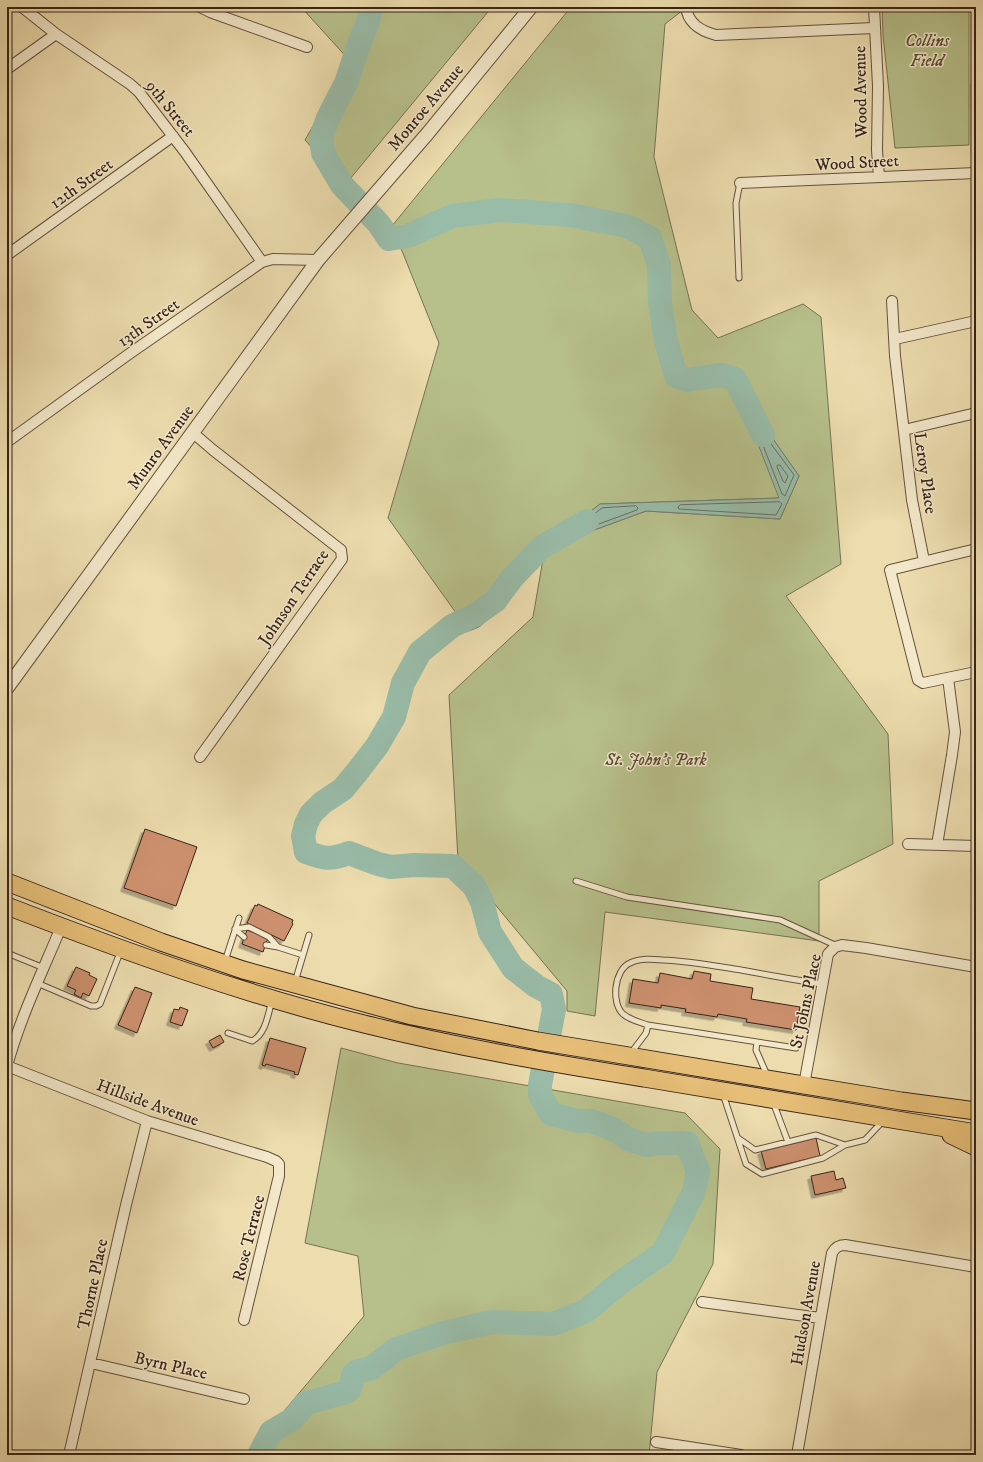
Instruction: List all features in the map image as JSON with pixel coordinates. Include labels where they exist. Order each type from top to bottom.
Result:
[{"type":"highway","points":[[7,882],[161,942],[224,963],[412,1016],[538,1041],[893,1100],[976,1111]]},
{"type":"highway","points":[[7,906],[189,974],[362,1024],[428,1040],[561,1064],[976,1133]]},
{"type":"highway","points":[[929,1125],[976,1147]]},
{"type":"street","name":"9th Street","points":[[22,7],[56,34],[135,88],[173,136],[262,262]]},
{"type":"street","points":[[200,7],[307,47]]},
{"type":"street","name":"Monroe Avenue","points":[[346,229],[428,133],[531,7]]},
{"type":"street","points":[[686,7],[689,19],[694,25],[716,35],[874,28]]},
{"type":"street","name":"Wood Avenue","points":[[874,7],[878,86],[877,150],[879,177]]},
{"type":"street","points":[[7,69],[56,34]]},
{"type":"street","name":"12th Street","points":[[7,255],[173,136]]},
{"type":"street","name":"Wood Street","points":[[740,183],[976,173]]},
{"type":"street","name":"Munro Avenue","points":[[7,688],[318,260],[346,229]]},
{"type":"street","name":"13th Street","points":[[7,442],[105,371],[262,262],[274,259],[318,260]]},
{"type":"street","name":"Leroy Place","points":[[892,301],[895,356],[912,500],[924,561]]},
{"type":"street","points":[[895,339],[976,322]]},
{"type":"street","points":[[904,430],[976,413]]},
{"type":"street","name":"Johnson Terrace","points":[[192,432],[341,550],[342,559],[200,757]]},
{"type":"street","points":[[976,549],[890,570],[918,680],[923,683],[976,672]]},
{"type":"street","points":[[937,845],[955,732],[948,678]]},
{"type":"street","points":[[908,844],[976,846]]},
{"type":"street","points":[[7,1066],[14,1041],[61,927]]},
{"type":"street","name":"St Johns Place","points":[[804,1085],[828,954],[831,950],[842,945],[976,967]]},
{"type":"street","name":"Hillside Avenue","points":[[7,1066],[147,1121],[267,1157],[279,1164]]},
{"type":"street","name":"Thorne Place","points":[[70,1455],[126,1204],[147,1121]]},
{"type":"street","name":"Rose Terrace","points":[[244,1320],[280,1176],[279,1164]]},
{"type":"street","name":"Hudson Avenue","points":[[797,1455],[832,1253],[839,1245],[976,1267]]},
{"type":"street","points":[[702,1302],[820,1318]]},
{"type":"street","name":"Byrn Place","points":[[91,1363],[244,1399]]},
{"type":"street","points":[[656,1442],[741,1455]]},
{"type":"lane","points":[[738,278],[736,203],[740,183]]},
{"type":"lane","points":[[576,881],[627,897],[780,920],[838,947]]},
{"type":"lane","points":[[224,963],[239,918]]},
{"type":"lane","points":[[235,929],[249,927],[269,937],[278,947]]},
{"type":"lane","points":[[235,929],[244,937]]},
{"type":"lane","points":[[295,984],[309,935]]},
{"type":"lane","points":[[266,945],[278,947],[303,955]]},
{"type":"lane","points":[[37,983],[91,1006],[96,1006],[100,1004],[122,949]]},
{"type":"lane","points":[[7,953],[44,968]]},
{"type":"lane","points":[[796,1048],[648,1025],[631,1020],[622,1013],[617,1005],[615,995],[616,985],[620,974],[628,963],[642,959],[689,961],[822,984]]},
{"type":"lane","points":[[228,1033],[252,1041],[257,1038],[263,1031],[272,999]]},
{"type":"lane","points":[[630,1056],[646,1033],[648,1025]]},
{"type":"lane","points":[[757,1042],[756,1050],[768,1079]]},
{"type":"lane","points":[[722,1091],[746,1164],[762,1174],[823,1158],[845,1145],[865,1140],[886,1118]]},
{"type":"lane","points":[[772,1099],[788,1142]]},
{"type":"lane","points":[[738,1138],[755,1150],[816,1135],[845,1145]]},
{"type":"green space","points":[[301,7],[492,7],[345,185],[305,140],[350,61]]},
{"type":"green space","name":"St. John's Park","points":[[571,7],[687,7],[665,24],[654,157],[692,310],[718,338],[803,304],[821,317],[841,564],[786,596],[888,734],[893,844],[819,881],[819,941],[605,912],[595,1016],[567,1011],[567,991],[458,860],[449,695],[533,617],[543,559],[575,537],[646,511],[780,519],[799,476],[736,387],[780,498],[600,504],[459,617],[388,518],[439,343],[400,246],[387,232]]},
{"type":"green space","name":"Collins Field","points":[[882,7],[969,7],[969,145],[895,148],[883,35]]},
{"type":"green space","points":[[341,1048],[398,1063],[685,1113],[720,1149],[713,1264],[657,1372],[649,1455],[247,1455],[364,1316],[358,1256],[305,1243]]},
{"type":"water","points":[[735,385],[799,476],[780,519],[646,511],[575,537],[528,569],[492,616],[479,627],[466,632],[458,625],[459,617],[600,504],[779,498]]},
{"type":"building","points":[[974,80],[976,80],[976,153],[975,153]]},
{"type":"building","points":[[145,829],[197,847],[176,906],[124,888]]},
{"type":"building","points":[[258,904],[293,920],[293,924],[284,941],[247,923],[255,905],[257,906]]},
{"type":"building","points":[[247,930],[268,938],[263,952],[242,944]]},
{"type":"building","points":[[76,967],[90,973],[89,975],[97,979],[89,996],[83,993],[81,998],[74,994],[76,990],[67,986]]},
{"type":"building","points":[[694,971],[711,974],[710,981],[753,988],[751,999],[800,1007],[796,1030],[746,1022],[747,1019],[718,1014],[717,1017],[685,1012],[686,1009],[661,1005],[661,1008],[629,1003],[633,979],[658,983],[660,973],[692,979]]},
{"type":"building","points":[[135,987],[152,993],[137,1033],[118,1025]]},
{"type":"building","points":[[180,1007],[188,1010],[182,1026],[170,1022],[174,1009],[179,1010]]},
{"type":"building","points":[[220,1035],[224,1042],[213,1048],[209,1041]]},
{"type":"building","points":[[270,1038],[306,1048],[298,1075],[294,1074],[295,1072],[266,1064],[265,1066],[262,1065]]},
{"type":"building","points":[[816,1138],[820,1156],[766,1169],[761,1151]]},
{"type":"building","points":[[834,1171],[836,1180],[843,1178],[846,1188],[815,1195],[811,1176]]},
{"type":"waterway","points":[[371,7],[368,22],[346,83],[328,118],[321,137],[323,153],[342,185],[379,224],[389,239],[408,236],[452,216],[500,210],[570,215],[627,226],[650,238],[659,265],[660,304],[666,341],[676,376],[687,380],[722,375],[735,379],[763,435]]},
{"type":"waterway","points":[[259,1455],[271,1432],[293,1419],[306,1403],[349,1390],[353,1375],[356,1372],[372,1368],[396,1349],[443,1333],[492,1322],[553,1324],[586,1311],[621,1282],[663,1253],[694,1191],[698,1171],[687,1143],[661,1143],[647,1145],[630,1140],[613,1129],[592,1121],[578,1121],[551,1114],[540,1095],[540,1085],[554,1009],[551,994],[536,986],[513,968],[490,932],[482,902],[474,886],[453,866],[414,865],[391,867],[378,864],[349,853],[328,858],[306,852],[303,836],[306,824],[311,814],[322,803],[343,789],[377,746],[394,717],[403,683],[420,652],[452,626],[475,615],[495,601],[512,578],[542,547],[587,521]]}]
